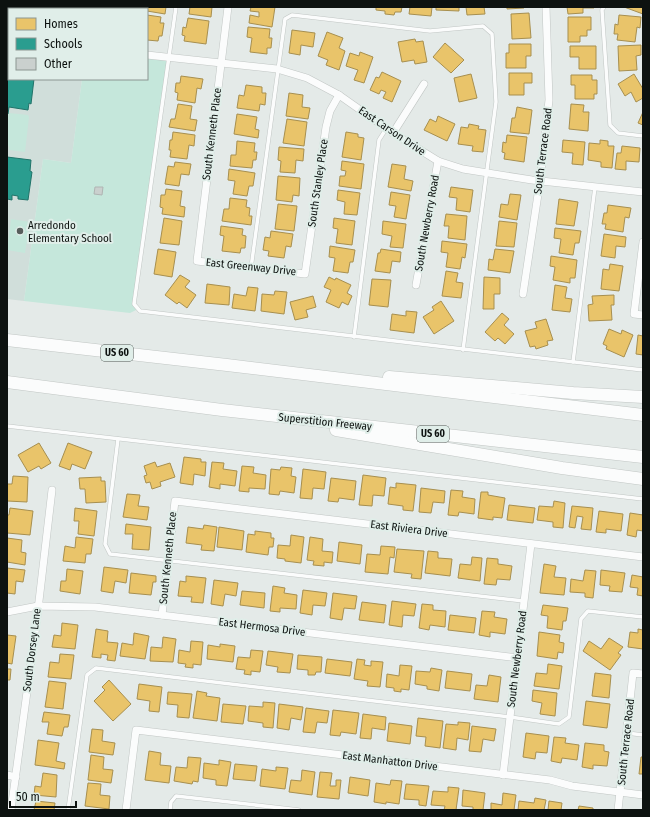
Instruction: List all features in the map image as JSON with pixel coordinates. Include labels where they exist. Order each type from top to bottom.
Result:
[{"type":"highway","name":"US 60","points":[[7,340],[643,415]]},
{"type":"highway","points":[[227,365],[445,381],[643,398]]},
{"type":"highway","name":"Superstition Freeway","points":[[7,382],[222,410],[643,457]]},
{"type":"highway","points":[[222,410],[453,451],[643,479]]},
{"type":"street","name":"South Kenneth Place","points":[[197,261],[220,62],[228,7]]},
{"type":"street","name":"South Terrace Road","points":[[523,294],[540,181],[549,100],[546,7]]},
{"type":"street","name":"East Carson Drive","points":[[148,55],[278,69],[307,78],[339,95],[386,129],[438,161],[464,169],[486,174],[540,181],[643,192]]},
{"type":"street","points":[[393,133],[424,84]]},
{"type":"street","name":"South Stanley Place","points":[[305,274],[326,127],[330,111],[339,95]]},
{"type":"street","name":"South Newberry Road","points":[[416,285],[438,161]]},
{"type":"street","points":[[643,242],[634,314],[643,315]]},
{"type":"street","name":"East Greenway Drive","points":[[197,261],[305,274]]},
{"type":"street","name":"South Dorsey Lane","points":[[11,810],[52,490]]},
{"type":"street","name":"South Kenneth Place","points":[[162,615],[175,502]]},
{"type":"street","name":"East Riviera Drive","points":[[175,502],[643,557]]},
{"type":"street","name":"South Newberry Road","points":[[503,774],[531,544]]},
{"type":"street","name":"East Hermosa Drive","points":[[7,612],[38,606],[95,607],[518,658]]},
{"type":"street","name":"South Terrace Road","points":[[618,810],[633,673],[643,674]]},
{"type":"street","name":"East Manhatton Drive","points":[[126,810],[136,730],[550,780],[572,786],[643,795]]},
{"type":"street","points":[[7,776],[16,777]]},
{"type":"lane","points":[[176,7],[134,304],[140,312],[643,370]]},
{"type":"lane","points":[[604,7],[602,10],[610,125],[618,133],[643,136]]},
{"type":"lane","points":[[251,268],[285,19],[292,15],[430,31],[483,26],[492,34],[496,102],[463,350]]},
{"type":"lane","points":[[354,337],[379,140],[386,129]]},
{"type":"lane","points":[[573,362],[595,187]]},
{"type":"lane","points":[[7,426],[643,498]]},
{"type":"lane","points":[[118,439],[105,544],[110,554],[525,602]]},
{"type":"lane","points":[[68,810],[87,675],[96,668],[510,716],[559,724],[569,717],[581,619],[588,611],[643,617]]},
{"type":"lane","points":[[627,733],[643,735]]},
{"type":"lane","points":[[170,810],[171,802],[176,796],[299,810]]},
{"type":"shaded area","name":"Arredondo Elementary School","points":[[8,39],[8,80],[82,80],[71,163],[43,159],[24,301],[7,299]]},
{"type":"green space","points":[[148,55],[169,57],[134,304],[138,309],[130,313],[24,301],[43,159],[71,163],[82,80],[148,80]]},
{"type":"green space","points":[[7,114],[28,115],[29,117],[25,152],[9,150],[9,146],[7,146]]},
{"type":"green space","points":[[11,219],[30,222],[25,253],[7,250]]},
{"type":"building: Homes","points":[[13,7],[38,7],[38,8]]},
{"type":"building: Homes","points":[[46,7],[71,7],[70,8]]},
{"type":"building: Homes","points":[[89,7],[96,8],[77,8]]},
{"type":"building: Homes","points":[[166,7],[165,14],[148,11],[148,8],[140,8]]},
{"type":"building: Homes","points":[[190,7],[212,7],[211,17],[189,14]]},
{"type":"building: Homes","points":[[251,7],[275,7],[272,27],[249,23],[250,15],[259,17],[259,12],[250,11]]},
{"type":"building: Homes","points":[[376,7],[402,7],[401,12],[395,12],[394,15],[385,14],[385,11],[376,10]]},
{"type":"building: Homes","points":[[410,7],[432,7],[431,16],[409,14]]},
{"type":"building: Homes","points":[[436,7],[459,7],[459,11],[436,10]]},
{"type":"building: Homes","points":[[466,7],[484,7],[485,14],[467,15]]},
{"type":"building: Homes","points":[[507,7],[524,7],[524,8],[507,9]]},
{"type":"building: Homes","points":[[567,7],[594,8],[583,8],[583,13],[568,14]]},
{"type":"building: Homes","points":[[624,7],[643,7],[643,14]]},
{"type":"building: Homes","points":[[529,13],[531,38],[512,39],[511,14]]},
{"type":"building: Homes","points":[[148,15],[161,17],[160,23],[164,23],[162,36],[159,36],[158,41],[148,40]]},
{"type":"building: Homes","points":[[619,15],[641,17],[640,28],[637,27],[635,42],[617,40],[618,34],[614,34],[615,24],[618,25]]},
{"type":"building: Homes","points":[[568,17],[591,17],[591,30],[587,30],[587,36],[580,36],[580,42],[568,42]]},
{"type":"building: Homes","points":[[188,18],[209,21],[206,44],[184,41],[185,36],[182,35],[183,27],[186,28]]},
{"type":"building: Homes","points":[[248,27],[270,29],[269,38],[272,38],[271,48],[267,48],[267,54],[250,52],[252,38],[247,37]]},
{"type":"building: Homes","points":[[292,30],[315,33],[313,47],[301,45],[300,55],[289,53]]},
{"type":"building: Homes","points":[[327,32],[343,38],[339,48],[345,51],[339,70],[326,65],[328,60],[318,56]]},
{"type":"building: Homes","points":[[415,39],[416,42],[423,41],[427,62],[415,64],[414,60],[402,62],[398,42]]},
{"type":"building: Homes","points":[[445,43],[464,60],[451,73],[433,57]]},
{"type":"building: Homes","points":[[509,44],[531,44],[531,56],[526,56],[526,68],[506,68],[506,53],[509,53]]},
{"type":"building: Homes","points":[[641,45],[641,55],[636,56],[637,70],[619,71],[618,46]]},
{"type":"building: Homes","points":[[570,46],[596,46],[596,69],[579,69],[579,57],[570,57]]},
{"type":"building: Homes","points":[[360,52],[373,57],[364,83],[354,80],[358,70],[346,66],[350,53],[359,56]]},
{"type":"building: Homes","points":[[382,72],[401,81],[392,102],[383,98],[386,92],[381,90],[379,94],[370,90],[376,77],[379,78]]},
{"type":"building: Homes","points":[[509,73],[532,73],[532,83],[524,83],[524,95],[509,95]]},
{"type":"building: Homes","points":[[471,74],[477,98],[459,102],[454,78]]},
{"type":"building: Homes","points":[[634,74],[643,89],[643,98],[636,102],[631,92],[625,96],[618,84]]},
{"type":"building: Homes","points":[[571,75],[592,75],[592,80],[597,80],[597,94],[594,94],[594,99],[575,99],[575,85],[571,85]]},
{"type":"building: Homes","points":[[181,76],[203,79],[201,89],[197,88],[195,103],[177,100],[178,93],[175,92],[176,83],[180,83]]},
{"type":"building: Homes","points":[[246,85],[262,87],[262,93],[266,93],[265,105],[260,104],[259,111],[237,108],[239,95],[244,96]]},
{"type":"building: Homes","points":[[289,93],[303,95],[302,107],[310,108],[308,119],[286,116]]},
{"type":"building: Homes","points":[[178,104],[192,106],[190,119],[197,120],[195,131],[169,127],[171,119],[175,119]]},
{"type":"building: Homes","points":[[571,104],[584,105],[583,112],[589,112],[588,131],[569,129]]},
{"type":"building: Homes","points":[[517,107],[532,110],[529,134],[510,132],[512,118],[515,118]]},
{"type":"building: Homes","points":[[643,112],[643,125],[638,123]]},
{"type":"building: Homes","points":[[237,114],[257,117],[255,129],[259,130],[258,138],[234,134]]},
{"type":"building: Homes","points":[[438,116],[455,124],[447,141],[424,130],[430,119],[436,122]]},
{"type":"building: Homes","points":[[287,119],[307,122],[304,146],[283,143]]},
{"type":"building: Homes","points":[[469,124],[479,126],[478,129],[486,130],[483,152],[472,151],[473,146],[458,144],[461,127],[468,128]]},
{"type":"building: Homes","points":[[173,132],[195,135],[194,146],[189,145],[187,159],[170,157],[170,140],[172,140]]},
{"type":"building: Homes","points":[[346,132],[358,134],[358,137],[364,138],[361,160],[342,157]]},
{"type":"building: Homes","points":[[507,135],[527,137],[524,162],[504,159],[505,153],[502,152],[503,142],[506,143]]},
{"type":"building: Homes","points":[[563,140],[585,142],[583,165],[572,164],[573,153],[562,152]]},
{"type":"building: Homes","points":[[600,140],[608,141],[608,146],[614,146],[612,168],[601,167],[601,162],[588,160],[589,143],[600,144]]},
{"type":"building: Homes","points":[[237,141],[255,143],[254,152],[257,152],[256,160],[253,160],[252,168],[230,166],[231,155],[236,155]]},
{"type":"building: Homes","points":[[622,146],[640,148],[639,162],[626,161],[626,170],[615,169],[617,153],[621,153]]},
{"type":"building: Homes","points":[[279,147],[304,149],[303,161],[296,160],[295,173],[280,172],[281,161],[278,160]]},
{"type":"building: Homes","points":[[342,161],[364,164],[361,189],[339,186],[340,176],[345,176],[346,171],[341,170]]},
{"type":"building: Homes","points":[[175,162],[191,164],[189,175],[181,174],[179,186],[165,184],[168,166],[174,167]]},
{"type":"building: Homes","points":[[392,164],[406,166],[404,179],[413,181],[411,191],[388,187]]},
{"type":"building: Homes","points":[[229,169],[255,173],[253,186],[249,186],[247,196],[233,194],[235,181],[228,180]]},
{"type":"building: Homes","points":[[278,176],[300,178],[299,196],[293,195],[292,202],[276,200]]},
{"type":"building: Homes","points":[[451,187],[473,190],[470,212],[456,210],[457,198],[449,197]]},
{"type":"building: Homes","points":[[166,189],[182,191],[180,206],[185,207],[184,217],[162,214],[163,208],[160,207],[161,195],[165,195]]},
{"type":"building: Homes","points":[[338,190],[360,193],[357,215],[344,214],[345,202],[337,200]]},
{"type":"building: Homes","points":[[391,192],[410,195],[406,219],[394,217],[396,206],[389,205]]},
{"type":"building: Homes","points":[[510,194],[521,195],[517,220],[499,217],[501,204],[508,205]]},
{"type":"building: Homes","points":[[230,198],[247,200],[246,207],[250,208],[249,216],[252,216],[251,225],[222,221],[224,209],[229,209]]},
{"type":"building: Homes","points":[[559,199],[578,202],[574,226],[556,224]]},
{"type":"building: Homes","points":[[278,204],[297,206],[294,231],[275,229]]},
{"type":"building: Homes","points":[[608,205],[631,208],[629,218],[625,217],[623,232],[605,229],[606,224],[602,224],[604,213],[607,213]]},
{"type":"building: Homes","points":[[446,214],[467,216],[465,240],[448,238],[449,226],[444,226]]},
{"type":"building: Homes","points":[[164,218],[182,221],[179,245],[160,243]]},
{"type":"building: Homes","points":[[334,218],[355,221],[352,245],[336,243],[338,229],[333,228]]},
{"type":"building: Homes","points":[[383,221],[406,224],[403,248],[390,247],[392,236],[382,234]]},
{"type":"building: Homes","points":[[499,221],[517,223],[514,247],[496,246]]},
{"type":"building: Homes","points":[[221,226],[243,229],[242,235],[246,236],[245,248],[241,248],[240,253],[222,251],[224,236],[220,235]]},
{"type":"building: Homes","points":[[555,228],[581,231],[579,243],[575,243],[573,255],[559,253],[561,239],[554,238]]},
{"type":"building: Homes","points":[[271,231],[293,234],[291,247],[286,246],[284,258],[268,256],[269,251],[263,250],[265,237],[270,238]]},
{"type":"building: Homes","points":[[604,234],[626,237],[625,247],[616,246],[615,258],[601,256]]},
{"type":"building: Homes","points":[[442,241],[467,244],[465,258],[462,257],[460,269],[446,267],[448,253],[441,252]]},
{"type":"building: Homes","points":[[330,246],[355,250],[353,262],[350,262],[348,273],[333,271],[335,258],[329,257]]},
{"type":"building: Homes","points":[[158,249],[176,252],[172,277],[154,274]]},
{"type":"building: Homes","points":[[381,249],[401,252],[400,262],[392,261],[390,273],[375,271],[378,253],[380,253]]},
{"type":"building: Homes","points":[[495,249],[514,251],[510,273],[488,270],[489,259],[493,260]]},
{"type":"building: Homes","points":[[551,256],[577,260],[575,278],[570,278],[570,283],[553,280],[555,267],[550,266]]},
{"type":"building: Homes","points":[[610,264],[623,266],[619,291],[601,289],[603,269],[609,270]]},
{"type":"building: Homes","points":[[446,271],[458,273],[456,282],[463,283],[461,298],[442,296]]},
{"type":"building: Homes","points":[[180,275],[190,281],[185,287],[196,295],[187,308],[179,302],[177,304],[165,295]]},
{"type":"building: Homes","points":[[329,277],[335,280],[336,278],[351,285],[347,293],[352,296],[348,305],[342,302],[339,308],[326,302],[331,290],[324,287]]},
{"type":"building: Homes","points":[[484,277],[500,278],[500,294],[494,294],[494,309],[483,309]]},
{"type":"building: Homes","points":[[372,279],[391,280],[388,307],[369,305]]},
{"type":"building: Homes","points":[[207,284],[230,287],[229,305],[205,303]]},
{"type":"building: Homes","points":[[555,285],[567,287],[565,298],[572,299],[570,312],[552,310]]},
{"type":"building: Homes","points":[[248,287],[258,288],[255,311],[232,308],[234,294],[246,296]]},
{"type":"building: Homes","points":[[275,291],[287,292],[284,314],[261,311],[262,294],[274,295]]},
{"type":"building: Homes","points":[[614,295],[614,305],[611,305],[612,320],[589,321],[588,305],[593,304],[592,296]]},
{"type":"building: Homes","points":[[313,296],[316,307],[306,310],[308,317],[295,320],[290,302]]},
{"type":"building: Homes","points":[[441,301],[454,321],[434,334],[423,317],[434,310],[432,307]]},
{"type":"building: Homes","points":[[406,311],[417,312],[414,333],[390,330],[392,314],[406,316]]},
{"type":"building: Homes","points":[[502,313],[509,319],[504,325],[514,334],[505,344],[498,338],[495,341],[485,332]]},
{"type":"building: Homes","points":[[546,319],[553,340],[547,341],[548,345],[536,349],[535,346],[530,347],[525,331],[537,328],[535,322]]},
{"type":"building: Homes","points":[[609,329],[621,334],[622,330],[633,335],[624,357],[606,349],[607,346],[603,344]]},
{"type":"building: Homes","points":[[638,335],[643,336],[643,355],[636,354]]},
{"type":"building: Homes","points":[[39,443],[51,463],[41,469],[39,466],[28,472],[18,455]]},
{"type":"building: Homes","points":[[68,443],[92,452],[85,469],[72,464],[70,470],[59,466]]},
{"type":"building: Homes","points":[[184,457],[201,459],[201,462],[206,462],[205,476],[194,474],[193,485],[180,483]]},
{"type":"building: Homes","points":[[155,462],[157,467],[170,463],[175,477],[160,482],[161,486],[152,489],[150,482],[146,483],[144,476],[147,475],[144,466]]},
{"type":"building: Homes","points":[[212,462],[224,463],[223,469],[237,471],[235,486],[220,484],[220,489],[209,487]]},
{"type":"building: Homes","points":[[242,466],[254,467],[253,473],[266,475],[265,489],[249,488],[249,492],[239,491]]},
{"type":"building: Homes","points":[[281,467],[292,468],[291,476],[296,477],[294,493],[280,491],[279,495],[269,494],[271,469],[280,470]]},
{"type":"building: Homes","points":[[303,469],[326,472],[324,489],[313,488],[312,499],[300,498]]},
{"type":"building: Homes","points":[[363,475],[386,478],[384,496],[373,495],[372,506],[359,505]]},
{"type":"building: Homes","points":[[13,476],[28,477],[27,502],[7,501],[7,484],[12,484]]},
{"type":"building: Homes","points":[[101,477],[101,481],[105,481],[106,502],[86,503],[85,489],[80,489],[79,478]]},
{"type":"building: Homes","points":[[331,478],[356,481],[354,500],[339,498],[338,502],[328,501]]},
{"type":"building: Homes","points":[[396,483],[416,485],[413,511],[403,510],[403,506],[388,504],[390,487],[396,488]]},
{"type":"building: Homes","points":[[421,488],[445,491],[444,503],[433,502],[431,513],[419,512]]},
{"type":"building: Homes","points":[[451,490],[463,491],[462,497],[475,499],[474,514],[459,512],[458,516],[448,515]]},
{"type":"building: Homes","points":[[481,492],[488,492],[488,495],[505,498],[502,518],[493,517],[493,520],[478,518]]},
{"type":"building: Homes","points":[[127,494],[140,495],[138,506],[149,507],[147,520],[123,517]]},
{"type":"building: Homes","points":[[554,501],[565,503],[563,528],[553,527],[553,522],[537,520],[539,506],[553,507]]},
{"type":"building: Homes","points":[[509,505],[535,508],[533,523],[507,520]]},
{"type":"building: Homes","points":[[572,506],[593,508],[591,530],[581,529],[583,517],[577,516],[575,528],[569,527]]},
{"type":"building: Homes","points":[[10,508],[33,511],[30,535],[7,533],[7,515],[9,515]]},
{"type":"building: Homes","points":[[75,508],[97,511],[94,536],[78,534],[79,521],[74,521]]},
{"type":"building: Homes","points":[[599,511],[623,514],[621,531],[606,529],[606,533],[596,532]]},
{"type":"building: Homes","points":[[630,513],[643,515],[643,531],[637,530],[636,537],[627,535]]},
{"type":"building: Homes","points":[[126,524],[151,527],[149,550],[132,549],[133,534],[125,534]]},
{"type":"building: Homes","points":[[204,525],[217,527],[214,551],[201,550],[202,545],[186,543],[188,527],[203,529]]},
{"type":"building: Homes","points":[[219,527],[244,531],[242,550],[217,547]]},
{"type":"building: Homes","points":[[255,531],[271,533],[271,538],[274,538],[273,547],[269,547],[268,555],[246,552],[248,534],[255,535]]},
{"type":"building: Homes","points":[[291,535],[304,537],[301,563],[285,561],[285,559],[277,558],[278,545],[290,546]]},
{"type":"building: Homes","points":[[76,537],[93,539],[91,554],[86,554],[85,563],[63,561],[65,546],[75,548]]},
{"type":"building: Homes","points":[[310,537],[323,539],[322,551],[333,552],[332,563],[324,562],[324,566],[313,565],[314,561],[307,560]]},
{"type":"building: Homes","points":[[7,538],[22,540],[21,552],[26,553],[25,565],[7,562]]},
{"type":"building: Homes","points":[[339,542],[362,545],[360,564],[337,561]]},
{"type":"building: Homes","points":[[381,546],[395,547],[394,558],[390,557],[388,574],[365,572],[367,554],[380,555]]},
{"type":"building: Homes","points":[[397,549],[424,551],[421,579],[411,578],[412,574],[394,572]]},
{"type":"building: Homes","points":[[428,551],[438,552],[438,558],[452,559],[450,576],[425,573]]},
{"type":"building: Homes","points":[[472,557],[482,558],[480,581],[458,578],[460,564],[471,565]]},
{"type":"building: Homes","points":[[487,558],[498,559],[498,564],[512,566],[510,580],[497,579],[496,585],[484,584]]},
{"type":"building: Homes","points":[[544,564],[556,566],[554,577],[566,578],[564,595],[540,593]]},
{"type":"building: Homes","points":[[104,567],[128,570],[126,583],[115,581],[113,593],[101,591]]},
{"type":"building: Homes","points":[[7,568],[25,570],[23,582],[16,581],[15,594],[7,593]]},
{"type":"building: Homes","points":[[67,569],[83,571],[80,594],[60,591],[61,581],[66,581]]},
{"type":"building: Homes","points":[[585,570],[596,571],[593,598],[585,597],[585,593],[570,592],[571,579],[583,581]]},
{"type":"building: Homes","points":[[601,570],[625,573],[622,592],[609,591],[610,586],[600,585]]},
{"type":"building: Homes","points":[[131,573],[156,576],[156,582],[153,582],[151,595],[129,593]]},
{"type":"building: Homes","points":[[632,575],[643,577],[643,596],[637,595],[638,588],[630,587]]},
{"type":"building: Homes","points":[[186,576],[206,578],[203,603],[191,602],[192,597],[178,596],[180,581],[186,582]]},
{"type":"building: Homes","points":[[214,580],[238,583],[236,596],[225,594],[223,606],[211,604]]},
{"type":"building: Homes","points":[[273,586],[285,588],[284,593],[297,595],[296,609],[280,608],[280,612],[270,611]]},
{"type":"building: Homes","points":[[303,590],[327,593],[325,606],[313,605],[312,615],[300,613]]},
{"type":"building: Homes","points":[[242,591],[265,593],[264,608],[240,605]]},
{"type":"building: Homes","points":[[333,593],[357,596],[355,609],[344,608],[342,620],[330,618]]},
{"type":"building: Homes","points":[[392,601],[416,604],[414,616],[403,615],[402,627],[389,625]]},
{"type":"building: Homes","points":[[362,602],[386,605],[384,623],[359,620]]},
{"type":"building: Homes","points":[[422,604],[433,605],[433,610],[446,611],[445,627],[430,625],[429,630],[419,628]]},
{"type":"building: Homes","points":[[543,605],[568,608],[566,621],[563,621],[562,630],[547,628],[548,616],[541,615]]},
{"type":"building: Homes","points":[[482,611],[495,612],[494,617],[507,619],[505,634],[490,632],[490,637],[479,635]]},
{"type":"building: Homes","points":[[450,615],[476,618],[474,633],[448,630]]},
{"type":"building: Homes","points":[[62,623],[78,625],[75,649],[52,647],[54,635],[61,636]]},
{"type":"building: Homes","points":[[96,629],[108,631],[107,642],[118,643],[115,661],[107,660],[108,655],[101,654],[101,658],[92,657]]},
{"type":"building: Homes","points":[[638,629],[643,630],[643,649],[628,647],[630,632],[638,633]]},
{"type":"building: Homes","points":[[539,632],[560,635],[559,642],[564,643],[563,653],[558,652],[557,659],[537,656]]},
{"type":"building: Homes","points":[[134,633],[149,636],[145,659],[120,656],[122,643],[133,645]]},
{"type":"building: Homes","points":[[7,635],[16,636],[12,664],[7,663]]},
{"type":"building: Homes","points":[[163,637],[176,639],[173,662],[150,661],[151,647],[162,648]]},
{"type":"building: Homes","points":[[609,638],[623,647],[618,653],[621,655],[610,670],[583,651],[589,641],[601,649]]},
{"type":"building: Homes","points":[[191,641],[203,642],[201,665],[193,664],[193,668],[185,667],[186,664],[178,663],[179,650],[190,652]]},
{"type":"building: Homes","points":[[220,644],[235,646],[233,662],[207,659],[208,645],[220,647]]},
{"type":"building: Homes","points":[[251,650],[263,651],[260,672],[251,671],[251,675],[244,674],[245,670],[236,669],[238,657],[250,658]]},
{"type":"building: Homes","points":[[268,651],[293,654],[290,673],[277,672],[278,667],[266,665]]},
{"type":"building: Homes","points":[[60,654],[74,655],[71,679],[48,677],[50,662],[59,663]]},
{"type":"building: Homes","points":[[298,655],[322,657],[321,672],[316,672],[315,675],[308,675],[308,670],[297,669]]},
{"type":"building: Homes","points":[[327,659],[352,662],[350,676],[325,673]]},
{"type":"building: Homes","points":[[357,659],[365,660],[364,665],[371,666],[371,661],[383,662],[380,687],[367,686],[368,681],[354,679]]},
{"type":"building: Homes","points":[[548,664],[562,666],[559,689],[534,686],[536,673],[547,674]]},
{"type":"building: Homes","points":[[400,665],[412,666],[409,690],[401,689],[401,692],[394,691],[394,688],[386,687],[387,674],[399,676]]},
{"type":"building: Homes","points":[[431,668],[442,670],[439,691],[427,689],[427,686],[415,684],[416,671],[430,672]]},
{"type":"building: Homes","points":[[7,669],[11,669],[10,680],[7,680]]},
{"type":"building: Homes","points":[[447,671],[472,674],[470,691],[445,688]]},
{"type":"building: Homes","points":[[595,673],[611,675],[609,698],[592,696]]},
{"type":"building: Homes","points":[[489,675],[501,677],[498,702],[474,699],[476,685],[487,686]]},
{"type":"building: Homes","points":[[109,680],[131,704],[113,721],[94,701],[105,690],[102,687]]},
{"type":"building: Homes","points":[[49,681],[66,683],[63,709],[45,707]]},
{"type":"building: Homes","points":[[139,684],[162,687],[159,712],[149,711],[150,701],[137,699]]},
{"type":"building: Homes","points":[[533,690],[557,693],[555,716],[540,714],[542,703],[532,701]]},
{"type":"building: Homes","points":[[197,691],[207,693],[206,696],[220,698],[217,721],[193,718]]},
{"type":"building: Homes","points":[[168,692],[192,694],[189,718],[177,717],[178,705],[167,704]]},
{"type":"building: Homes","points":[[586,701],[610,704],[607,728],[583,725]]},
{"type":"building: Homes","points":[[263,702],[275,703],[273,728],[263,727],[263,723],[248,721],[249,706],[263,707]]},
{"type":"building: Homes","points":[[223,704],[246,706],[243,724],[221,722]]},
{"type":"building: Homes","points":[[279,704],[303,707],[301,720],[291,718],[289,730],[277,728]]},
{"type":"building: Homes","points":[[306,708],[329,711],[327,723],[317,722],[315,733],[303,732]]},
{"type":"building: Homes","points":[[333,710],[359,713],[356,734],[341,732],[340,736],[330,735]]},
{"type":"building: Homes","points":[[44,712],[70,715],[68,727],[64,727],[62,736],[47,734],[49,722],[42,722]]},
{"type":"building: Homes","points":[[363,714],[386,717],[385,730],[372,728],[371,739],[360,738]]},
{"type":"building: Homes","points":[[418,718],[443,721],[440,748],[425,746],[426,737],[416,736]]},
{"type":"building: Homes","points":[[458,722],[470,723],[468,740],[457,738],[456,750],[443,748],[446,724],[458,725]]},
{"type":"building: Homes","points":[[389,723],[412,726],[410,744],[387,741]]},
{"type":"building: Homes","points":[[472,726],[496,729],[494,741],[483,739],[481,752],[469,751]]},
{"type":"building: Homes","points":[[92,729],[103,730],[102,741],[115,743],[113,755],[89,752]]},
{"type":"building: Homes","points":[[526,733],[549,736],[547,753],[536,752],[535,759],[523,757]]},
{"type":"building: Homes","points":[[554,737],[566,738],[565,743],[579,745],[577,760],[562,758],[561,763],[551,761]]},
{"type":"building: Homes","points":[[38,740],[59,743],[56,761],[65,763],[64,769],[35,765]]},
{"type":"building: Homes","points":[[585,743],[604,745],[604,751],[609,752],[607,766],[593,765],[593,769],[582,767]]},
{"type":"building: Homes","points":[[149,751],[161,753],[160,765],[171,766],[169,783],[145,780]]},
{"type":"building: Homes","points":[[91,755],[104,757],[103,769],[113,770],[111,783],[88,780]]},
{"type":"building: Homes","points":[[188,757],[201,758],[198,782],[193,781],[192,784],[174,781],[176,767],[187,768]]},
{"type":"building: Homes","points":[[641,757],[643,757],[643,774],[639,774]]},
{"type":"building: Homes","points":[[219,760],[231,762],[227,786],[216,785],[216,780],[203,778],[204,763],[219,765]]},
{"type":"building: Homes","points":[[235,764],[257,766],[255,781],[233,779]]},
{"type":"building: Homes","points":[[276,767],[288,768],[285,789],[260,786],[262,769],[276,771]]},
{"type":"building: Homes","points":[[302,770],[315,772],[312,795],[289,792],[291,780],[301,781]]},
{"type":"building: Homes","points":[[320,772],[332,773],[330,786],[336,786],[336,780],[341,780],[339,799],[317,797]]},
{"type":"building: Homes","points":[[43,773],[57,775],[56,797],[34,795],[35,786],[41,787]]},
{"type":"building: Homes","points":[[350,777],[370,780],[368,796],[348,793]]},
{"type":"building: Homes","points":[[391,780],[402,781],[399,804],[374,802],[376,783],[390,785]]},
{"type":"building: Homes","points":[[88,783],[101,784],[100,795],[110,796],[109,809],[85,806]]},
{"type":"building: Homes","points":[[406,784],[429,786],[426,806],[419,805],[419,800],[404,799]]},
{"type":"building: Homes","points":[[448,787],[459,788],[456,810],[444,810],[445,806],[431,805],[433,791],[448,792]]},
{"type":"building: Homes","points":[[463,790],[485,793],[483,810],[473,810],[473,807],[462,806]]},
{"type":"building: Homes","points":[[503,793],[516,795],[514,810],[491,810],[491,803],[502,805]]},
{"type":"building: Homes","points":[[535,798],[546,800],[544,810],[518,810],[519,801],[534,803]]},
{"type":"building: Homes","points":[[36,801],[55,803],[54,810],[34,810]]},
{"type":"building: Homes","points":[[549,801],[562,803],[561,810],[548,810]]},
{"type":"building: Homes","points":[[579,806],[593,808],[593,810],[578,810]]},
{"type":"building: Schools","points":[[7,78],[8,80],[34,80],[31,104],[29,103],[28,110],[9,107],[7,114]]},
{"type":"building: Schools","points":[[7,157],[31,160],[30,171],[32,172],[28,200],[18,199],[18,196],[12,195],[12,200],[7,199]]},
{"type":"building: Other","points":[[95,187],[103,187],[102,195],[94,194]]},
{"type":"place","name":"Arredondo Elementary School","points":[[20,231]]}]
